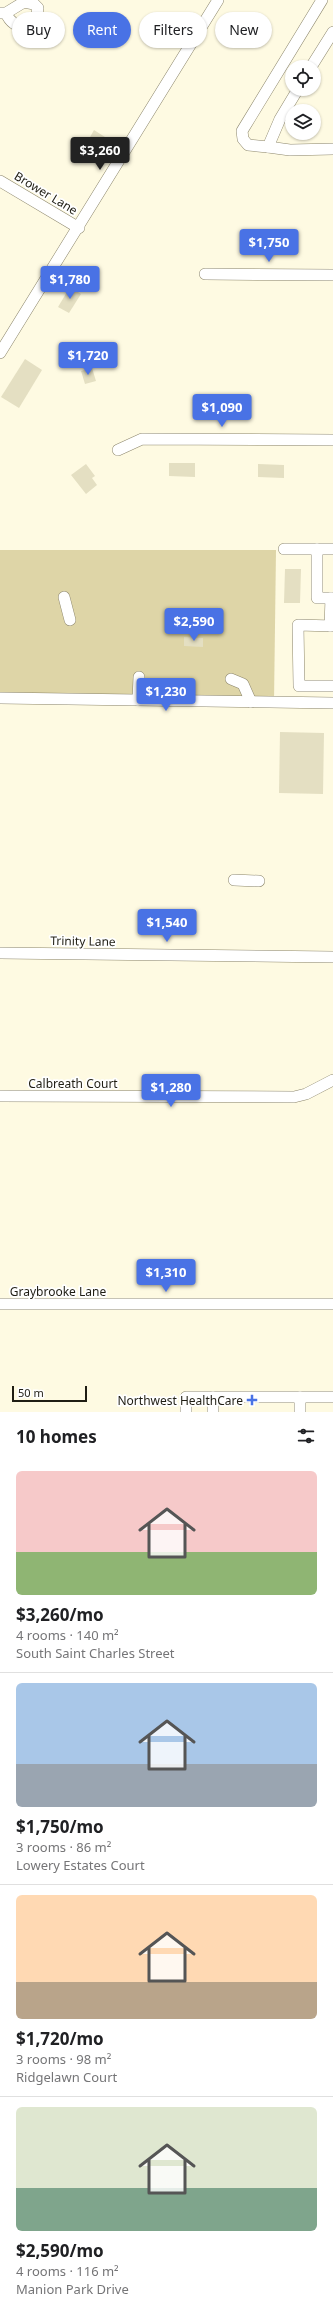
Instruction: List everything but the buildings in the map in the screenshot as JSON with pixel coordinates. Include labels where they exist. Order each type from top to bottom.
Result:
[{"type":"street","points":[[0,353],[79,228],[218,0]]},
{"type":"street","points":[[322,0],[242,131],[243,139],[248,145],[290,150],[333,149]]},
{"type":"street","points":[[316,60],[333,32]]},
{"type":"street","points":[[268,147],[280,119],[294,96]]},
{"type":"street","name":"Brower Lane","points":[[0,181],[79,228]]},
{"type":"street","points":[[205,274],[333,275]]},
{"type":"street","points":[[118,450],[142,439],[333,440]]},
{"type":"street","points":[[284,549],[333,549]]},
{"type":"street","points":[[0,698],[330,703],[331,686],[299,686],[298,625],[331,626],[332,598],[317,598],[317,549]]},
{"type":"street","points":[[64,597],[70,620]]},
{"type":"street","points":[[138,700],[139,677]]},
{"type":"street","points":[[231,679],[243,684],[251,702]]},
{"type":"street","points":[[234,880],[259,881]]},
{"type":"street","name":"Trinity Lane","points":[[0,953],[333,957]]},
{"type":"street","name":"Calbreath Court","points":[[0,1096],[294,1097],[306,1094],[333,1080]]},
{"type":"street","name":"Graybrooke Lane","points":[[0,1304],[333,1304]]},
{"type":"street","points":[[186,1412],[186,1397],[333,1397]]},
{"type":"street","points":[[213,1397],[213,1412]]},
{"type":"street","points":[[300,1397],[300,1412]]},
{"type":"shaded area","points":[[0,550],[276,550],[274,702],[0,699]]},
{"type":"place","name":"Northwest HealthCare","points":[[252,1400]]}]
